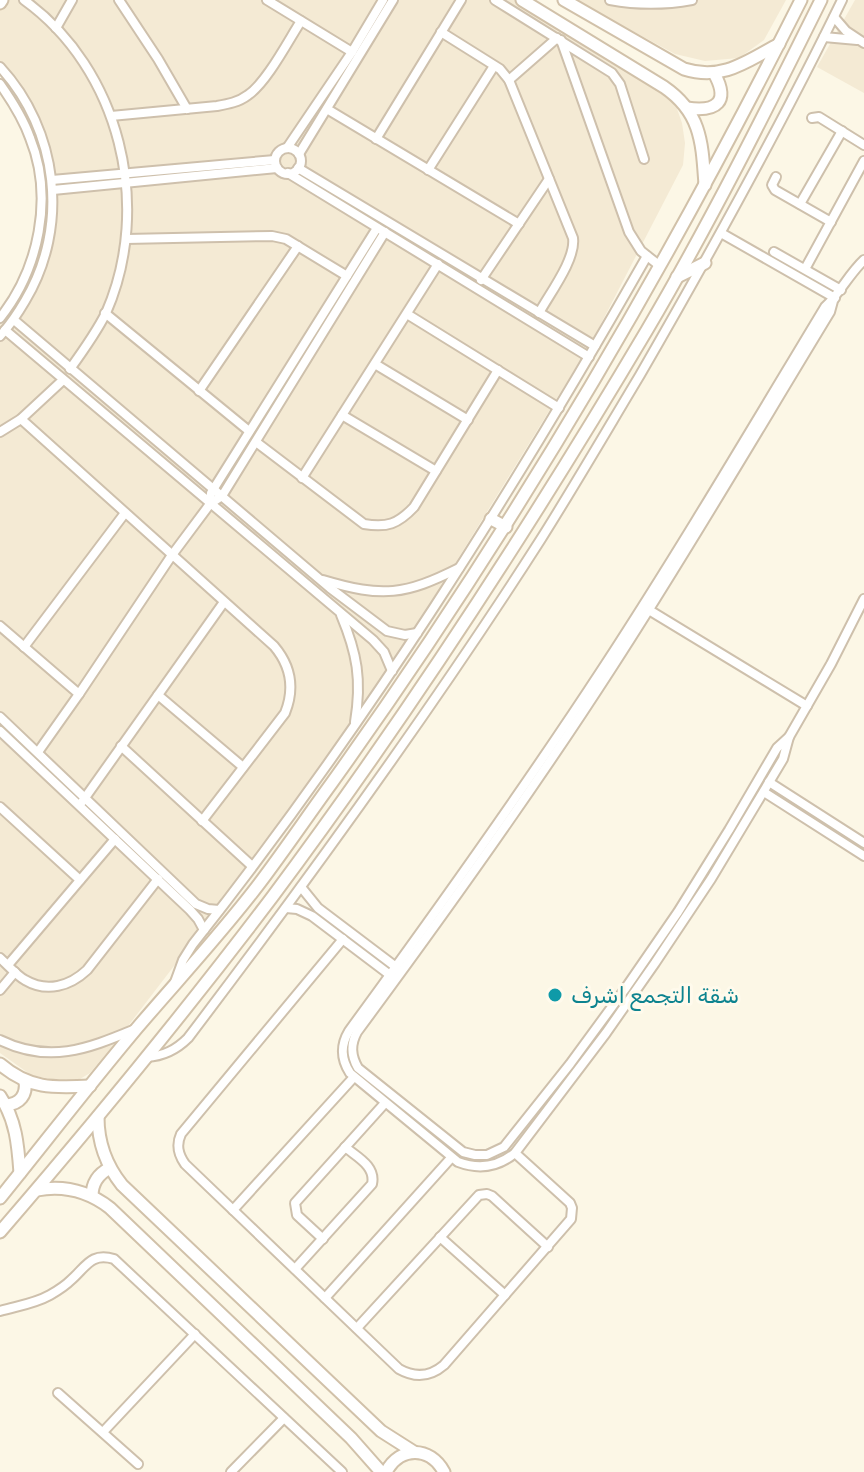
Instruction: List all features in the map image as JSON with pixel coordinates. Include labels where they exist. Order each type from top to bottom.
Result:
[{"type":"street","points":[[24,0],[56,28],[97,84],[111,116],[126,178],[126,239],[115,289],[91,341],[70,369]]},
{"type":"street","points":[[56,28],[72,0]]},
{"type":"street","points":[[119,0],[187,109]]},
{"type":"street","points":[[267,0],[352,52]]},
{"type":"street","points":[[299,154],[393,0]]},
{"type":"street","points":[[376,139],[461,0]]},
{"type":"street","points":[[495,0],[607,69],[616,78],[644,159]]},
{"type":"street","points":[[522,0],[677,97],[687,108],[700,137],[705,185]]},
{"type":"street","points":[[564,0],[684,69],[700,73],[736,68],[779,44]]},
{"type":"street","points":[[610,0],[655,4],[692,0]]},
{"type":"street","points":[[0,1198],[138,1028],[241,908],[406,677],[559,441],[705,185],[801,0]]},
{"type":"street","points":[[0,1232],[98,1117],[251,925],[346,795],[453,639],[563,468],[648,327],[742,155],[821,0]]},
{"type":"street","points":[[147,1057],[166,1053],[188,1038],[286,908],[414,728],[541,538],[705,263],[842,0]]},
{"type":"street","points":[[287,148],[352,52],[382,1]]},
{"type":"street","points":[[834,17],[861,42]]},
{"type":"street","points":[[111,116],[233,103],[260,84],[301,21]]},
{"type":"street","points":[[441,32],[500,69],[509,80],[574,243],[571,255],[539,313]]},
{"type":"street","points":[[824,37],[861,42]]},
{"type":"street","points":[[509,80],[559,39]]},
{"type":"street","points":[[559,39],[629,232],[636,245],[660,266]]},
{"type":"street","points":[[428,170],[494,66]]},
{"type":"street","points":[[0,67],[32,113],[45,146],[52,185],[52,224],[45,256],[33,288],[3,333],[379,645],[392,671]]},
{"type":"street","points":[[687,108],[704,110],[717,104],[721,90],[714,73]]},
{"type":"street","points":[[0,84],[17,108],[31,140],[40,174],[41,210],[36,245],[25,278],[15,299],[0,318]]},
{"type":"street","points":[[327,109],[519,224]]},
{"type":"street","points":[[812,118],[817,117],[864,145]]},
{"type":"street","points":[[800,204],[842,131]]},
{"type":"street","points":[[294,149],[299,154],[298,168],[294,172],[282,172],[276,164],[280,150],[294,149]]},
{"type":"street","points":[[805,269],[864,161]]},
{"type":"street","points":[[52,185],[276,164]]},
{"type":"street","points":[[298,168],[595,346]]},
{"type":"street","points":[[288,173],[589,357]]},
{"type":"street","points":[[776,177],[774,188],[831,222]]},
{"type":"street","points":[[476,288],[549,179]]},
{"type":"street","points":[[38,752],[172,555],[210,504],[222,496],[341,294],[347,276],[381,230]]},
{"type":"street","points":[[210,504],[213,490],[249,431],[381,230]]},
{"type":"street","points":[[721,233],[834,300]]},
{"type":"street","points":[[126,239],[272,236],[286,239],[347,276]]},
{"type":"street","points":[[199,391],[298,246]]},
{"type":"street","points":[[774,252],[841,290]]},
{"type":"street","points":[[173,986],[187,951],[354,727],[460,567],[559,408],[647,256]]},
{"type":"street","points":[[789,737],[777,748],[606,1033],[515,1153],[495,1164],[480,1167],[465,1165],[451,1158],[347,1068],[343,1058],[344,1041],[349,1031],[477,867],[649,610],[825,307],[834,300],[864,260]]},
{"type":"street","points":[[676,277],[705,263]]},
{"type":"street","points":[[302,478],[438,264]]},
{"type":"street","points":[[105,313],[249,431]]},
{"type":"street","points":[[407,314],[559,408]]},
{"type":"street","points":[[14,320],[317,578],[382,629],[398,634],[417,633]]},
{"type":"street","points":[[375,364],[468,420]]},
{"type":"street","points":[[256,442],[364,524],[378,527],[392,524],[414,507],[498,370]]},
{"type":"street","points":[[0,432],[21,419],[63,380]]},
{"type":"street","points":[[342,415],[436,471]]},
{"type":"street","points":[[21,419],[280,653],[284,660],[290,677],[291,695],[285,713],[202,821]]},
{"type":"street","points":[[559,441],[574,450]]},
{"type":"street","points":[[548,459],[556,461],[563,468]]},
{"type":"street","points":[[24,647],[125,513]]},
{"type":"street","points":[[608,668],[702,518]]},
{"type":"street","points":[[491,519],[506,527]]},
{"type":"street","points":[[317,578],[361,590],[388,592],[415,588],[460,567]]},
{"type":"street","points":[[554,748],[392,975],[354,1037],[352,1053],[362,1072],[458,1149],[475,1155],[487,1155],[504,1147],[651,960],[738,835],[764,792],[785,754],[789,737],[864,599]]},
{"type":"street","points":[[82,802],[224,602]]},
{"type":"street","points":[[649,610],[807,706]]},
{"type":"street","points":[[340,614],[353,646],[358,669],[359,692],[354,727]]},
{"type":"street","points":[[0,626],[79,694]]},
{"type":"street","points":[[158,695],[243,767]]},
{"type":"street","points":[[0,717],[38,752],[115,839],[194,914],[204,930]]},
{"type":"street","points":[[0,731],[196,904],[219,910]]},
{"type":"street","points":[[121,746],[252,866]]},
{"type":"street","points":[[769,782],[864,843]]},
{"type":"street","points":[[764,792],[864,856]]},
{"type":"street","points":[[0,807],[80,880]]},
{"type":"street","points":[[729,830],[738,835]]},
{"type":"street","points":[[0,990],[11,969],[115,839]]},
{"type":"street","points":[[0,958],[24,980],[41,986],[60,986],[77,980],[158,879]]},
{"type":"street","points":[[301,887],[343,939],[392,975]]},
{"type":"street","points":[[307,913],[314,904]]},
{"type":"street","points":[[286,908],[307,913],[333,925],[392,975]]},
{"type":"street","points":[[343,939],[181,1134],[179,1153],[185,1164],[399,1369],[412,1375],[425,1375],[444,1365],[569,1224],[573,1214],[566,1199],[515,1153]]},
{"type":"street","points":[[0,1040],[31,1051],[63,1053],[94,1046],[138,1028]]},
{"type":"street","points":[[0,1064],[25,1081],[53,1087],[90,1086]]},
{"type":"street","points":[[233,1210],[354,1077]]},
{"type":"street","points":[[3,1100],[14,1104],[23,1096],[25,1081]]},
{"type":"street","points":[[3,1100],[17,1136],[20,1173]]},
{"type":"street","points":[[323,1239],[297,1215],[295,1203],[385,1103]]},
{"type":"street","points":[[534,1111],[542,1117]]},
{"type":"street","points":[[98,1117],[102,1147],[110,1168],[127,1190],[373,1424],[397,1443],[433,1458],[444,1472]]},
{"type":"street","points":[[60,1122],[66,1132],[80,1139]]},
{"type":"street","points":[[44,1142],[52,1143],[64,1158]]},
{"type":"street","points":[[295,1269],[373,1180],[370,1167],[345,1147]]},
{"type":"street","points":[[325,1298],[451,1158]]},
{"type":"street","points":[[92,1196],[96,1179],[110,1168]]},
{"type":"street","points":[[37,1190],[61,1188],[77,1191],[92,1196],[110,1208],[384,1472],[395,1459],[414,1452]]},
{"type":"street","points":[[357,1328],[476,1197],[492,1196],[548,1247]]},
{"type":"street","points":[[440,1237],[505,1295]]},
{"type":"street","points":[[0,1311],[25,1306],[50,1295],[97,1257],[118,1261],[342,1472]]},
{"type":"street","points":[[103,1432],[195,1334]]},
{"type":"street","points":[[58,1393],[138,1464]]},
{"type":"street","points":[[231,1472],[284,1418]]},
{"type":"shaded area","points":[[0,0],[522,0],[662,89],[676,106],[685,143],[683,165],[591,343],[403,648],[401,646],[321,774],[115,1043],[90,1073],[80,1079],[55,1080],[31,1075],[0,1053],[0,323],[31,277],[47,227],[48,187],[36,131],[19,98],[0,76]]},
{"type":"shaded area","points":[[575,0],[786,0],[764,40],[739,58],[705,61],[675,54]]},
{"type":"shaded area","points":[[855,0],[864,0],[864,93],[817,67]]},
{"type":"place","name":"شقة التجمع اشرف","points":[[555,995]]}]
